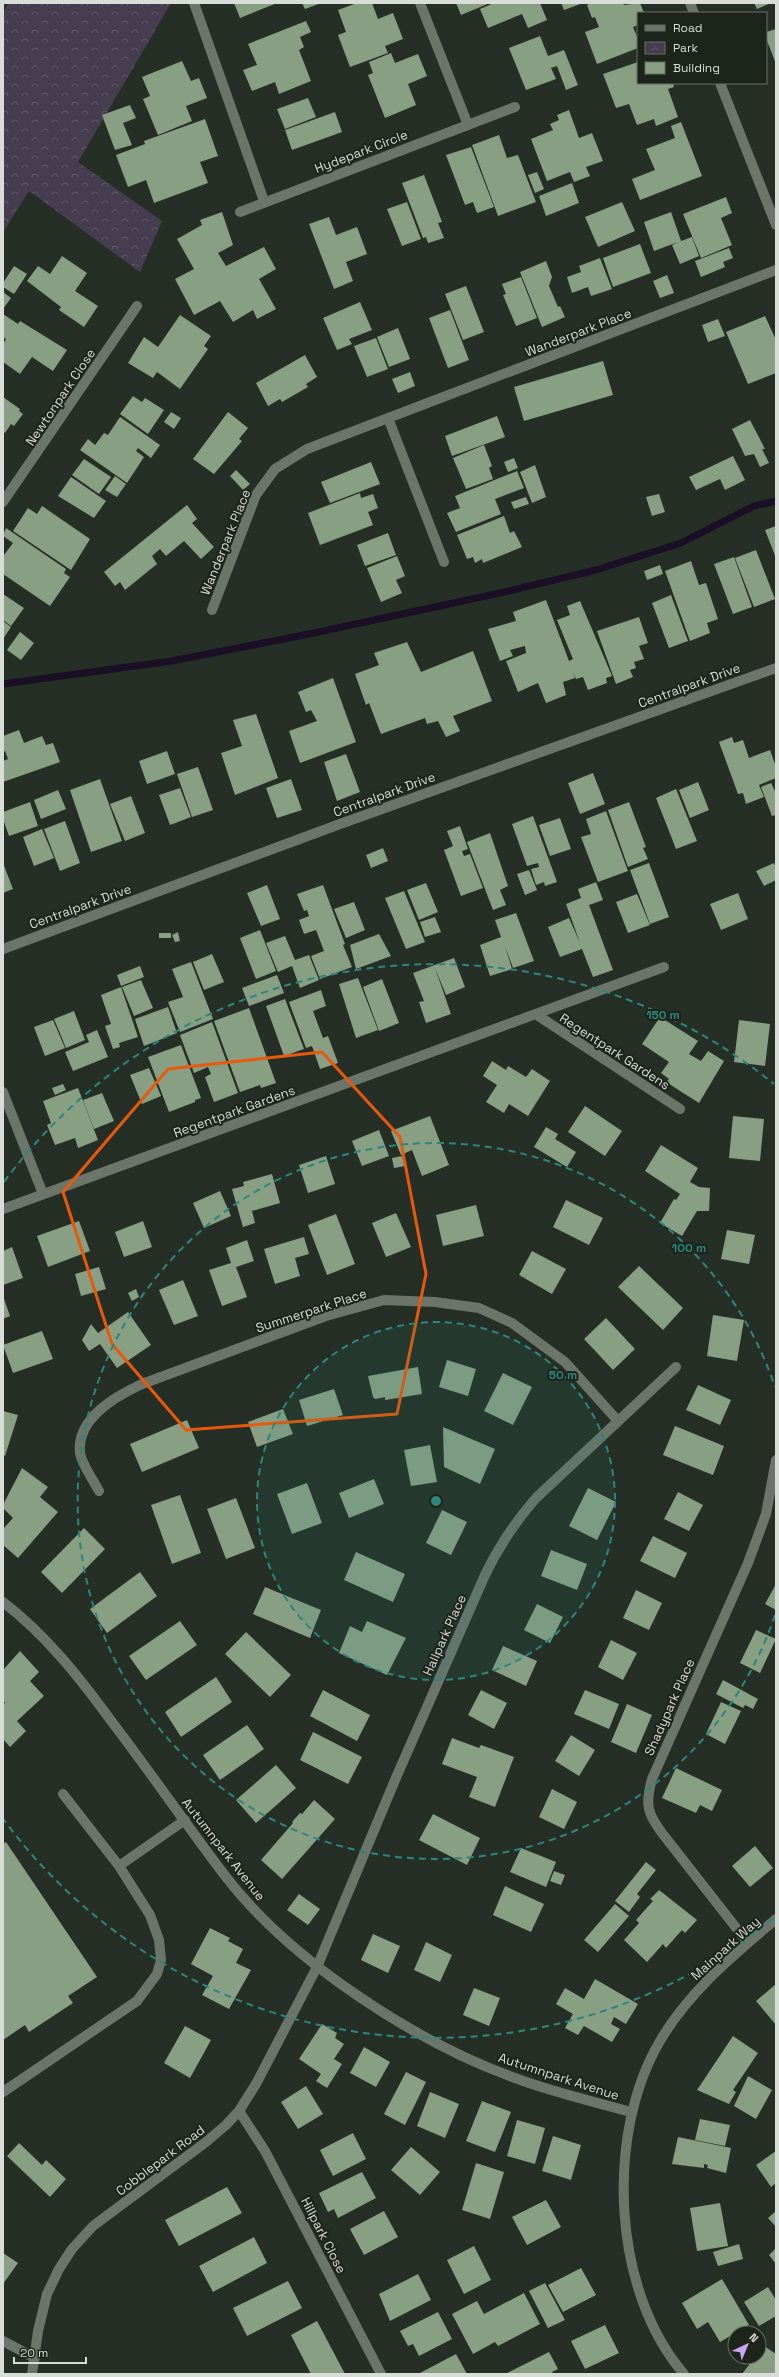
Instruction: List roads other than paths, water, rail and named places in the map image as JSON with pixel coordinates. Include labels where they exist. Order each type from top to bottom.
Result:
[{"type":"street","points":[[194,3],[264,201]]},
{"type":"street","points":[[420,3],[468,125]]},
{"type":"street","points":[[720,84],[776,225]]},
{"type":"street","name":"Hydepark Circle","points":[[240,212],[264,201],[515,107]]},
{"type":"street","name":"Wanderpark Place","points":[[212,610],[256,495],[275,469],[306,449],[776,270]]},
{"type":"street","name":"Newtonpark Close","points":[[3,502],[137,306]]},
{"type":"street","points":[[388,418],[444,562]]},
{"type":"street","name":"Centralpark Drive","points":[[3,949],[340,824],[776,668]]},
{"type":"street","name":"Regentpark Gardens","points":[[3,1208],[664,968]]},
{"type":"street","name":"Regentpark Gardens","points":[[537,1015],[680,1109]]},
{"type":"street","points":[[3,1092],[43,1194]]},
{"type":"street","name":"Summerpark Place","points":[[99,1492],[80,1453],[83,1434],[89,1422],[104,1406],[120,1394],[142,1384],[326,1316],[384,1300],[435,1302],[479,1308],[512,1322],[565,1362],[618,1421]]},
{"type":"street","name":"Hallpark Place","points":[[317,1967],[399,1772],[485,1575],[501,1544],[517,1520],[536,1498],[676,1367]]},
{"type":"street","name":"Shadypark Place","points":[[748,1943],[662,1833],[651,1817],[647,1803],[652,1779],[748,1563],[766,1514],[776,1460]]},
{"type":"street","name":"Autumnpark Avenue","points":[[3,1602],[36,1630],[79,1677],[227,1878],[265,1921],[317,1967],[397,2019],[473,2061],[515,2078],[631,2112]]},
{"type":"street","points":[[3,2092],[137,2000],[157,1974],[161,1960],[157,1934],[150,1915],[119,1866],[63,1794]]},
{"type":"street","points":[[119,1866],[185,1820]]},
{"type":"street","name":"Mainpark Way","points":[[684,2374],[666,2348],[642,2299],[628,2242],[623,2187],[624,2161],[631,2112],[644,2073],[660,2041],[677,2016],[722,1965],[776,1919]]},
{"type":"street","name":"Cobblepark Road","points":[[32,2374],[38,2331],[47,2294],[59,2269],[72,2249],[93,2226],[206,2142],[239,2111],[256,2084],[317,1967]]},
{"type":"street","name":"Hillpark Close","points":[[239,2111],[265,2151],[380,2374]]},
{"type":"street","points":[[3,2341],[34,2358]]},
{"type":"waterway","points":[[3,684],[172,661],[314,633],[500,593],[596,570],[681,543],[754,506],[776,501]]}]
